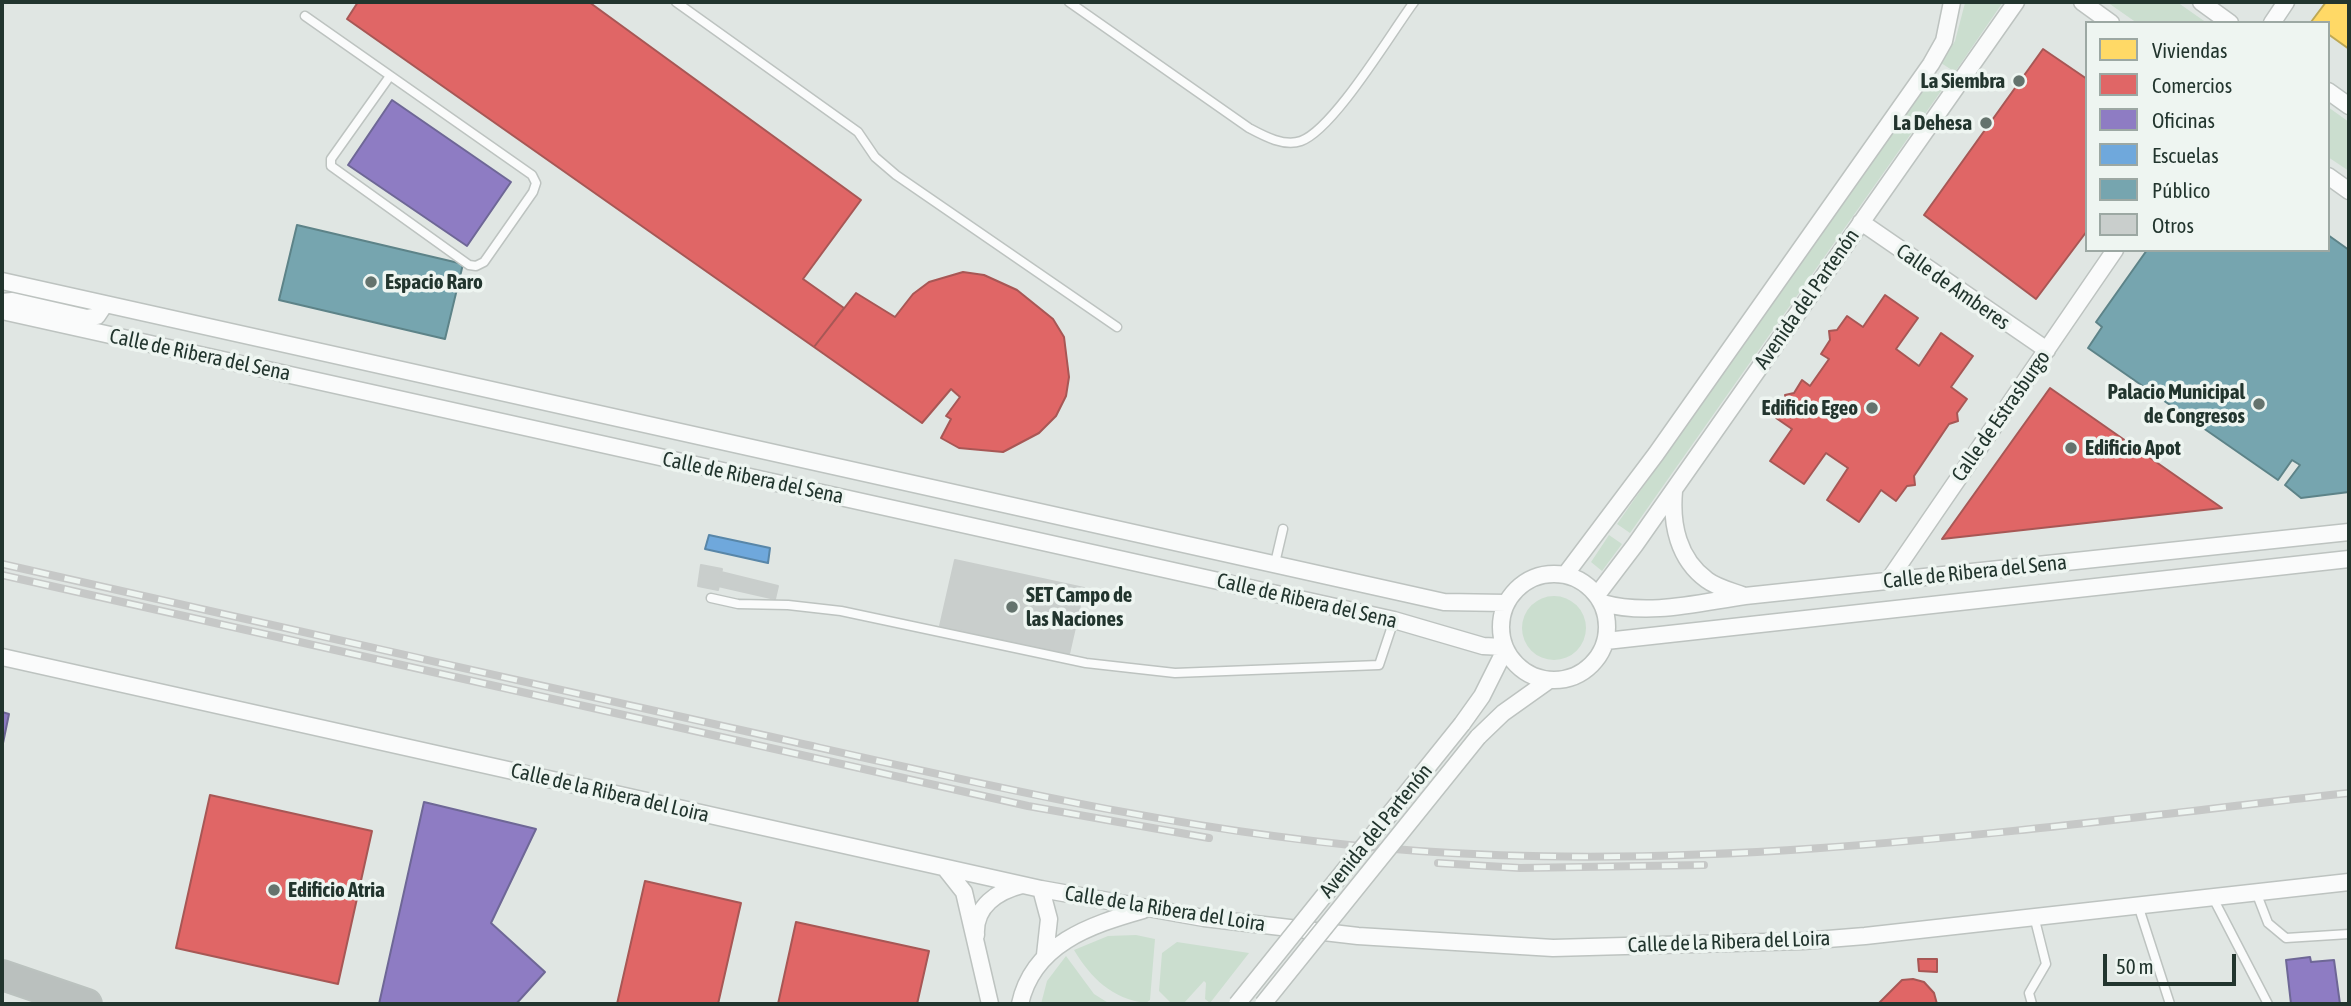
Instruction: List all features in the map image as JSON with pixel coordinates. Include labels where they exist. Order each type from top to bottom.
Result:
[{"type":"highway","points":[[2,975],[87,1004]]},
{"type":"highway","points":[[2,989],[63,1004]]},
{"type":"street","name":"Avenida del Partenón","points":[[1566,575],[1656,454],[1931,64],[1944,41],[1952,2]]},
{"type":"street","name":"Avenida del Partenón","points":[[1599,599],[2016,2]]},
{"type":"street","points":[[2082,2],[2108,21]]},
{"type":"street","points":[[2201,2],[2227,21]]},
{"type":"street","points":[[2273,21],[2286,2]]},
{"type":"street","points":[[2330,92],[2349,106]]},
{"type":"street","points":[[2330,177],[2349,191]]},
{"type":"street","name":"Calle de Amberes","points":[[1861,222],[2046,350]]},
{"type":"street","name":"Calle de Estrasburgo","points":[[1888,581],[2114,252]]},
{"type":"street","name":"Calle de Ribera del Sena","points":[[2,281],[1444,602],[1506,603]]},
{"type":"street","name":"Calle de Ribera del Sena","points":[[2,302],[12,301],[87,318],[97,316],[105,303]]},
{"type":"street","name":"Calle de Ribera del Sena","points":[[2,311],[1394,620],[1483,646],[1505,648]]},
{"type":"street","points":[[1674,489],[1672,516],[1679,543],[1690,562],[1707,581],[1745,596]]},
{"type":"street","name":"Calle de Ribera del Sena","points":[[1599,599],[1626,610],[1654,609],[1745,596],[2349,532]]},
{"type":"street","name":"Calle de Ribera del Sena","points":[[1606,641],[2349,559]]},
{"type":"street","points":[[1548,574],[1566,575],[1583,582],[1599,599],[1607,622],[1606,641],[1588,668],[1575,677],[1548,681],[1527,674],[1514,664],[1505,648],[1500,624],[1506,603],[1517,589],[1531,579],[1548,574]]},
{"type":"street","name":"Avenida del Partenón","points":[[1237,1004],[1462,724],[1482,696],[1505,648]]},
{"type":"street","name":"Calle de la Ribera del Loira","points":[[2,657],[1033,887],[1148,909],[1358,936],[1553,948],[1803,941],[2349,881]]},
{"type":"street","name":"Avenida del Partenón","points":[[1263,1004],[1478,737],[1503,713],[1548,681]]},
{"type":"street","points":[[945,868],[964,892],[990,1004]]},
{"type":"street","points":[[977,947],[976,929],[989,900],[1002,890],[1033,887],[1049,919],[1045,955]]},
{"type":"street","points":[[1020,1004],[1026,983],[1045,955],[1095,925],[1148,909]]},
{"type":"lane","points":[[676,2],[858,132],[875,157],[896,175],[1117,327]]},
{"type":"lane","points":[[1069,2],[1249,128],[1269,139],[1300,141],[1326,125],[1414,2]]},
{"type":"lane","points":[[305,16],[532,175],[536,183],[484,262],[476,266],[469,265],[331,166],[331,159],[390,76]]},
{"type":"lane","points":[[1275,563],[1283,529]]},
{"type":"lane","points":[[711,598],[738,604],[788,605],[841,611],[1086,663],[1175,673],[1379,665],[1394,620]]},
{"type":"lane","points":[[2256,892],[2268,923],[2286,938],[2349,934]]},
{"type":"lane","points":[[2212,896],[2268,1004]]},
{"type":"lane","points":[[2138,905],[2170,1004]]},
{"type":"lane","points":[[2032,1004],[2029,993],[2046,964],[2034,916]]},
{"type":"green space","points":[[2003,2],[1955,72],[1941,63],[1955,41],[1965,3]]},
{"type":"green space","points":[[2107,2],[2177,2],[2204,21],[2134,21]]},
{"type":"green space","points":[[1933,74],[1946,84],[1630,533],[1617,524]]},
{"type":"green space","points":[[2330,108],[2349,122],[2349,171],[2330,158]]},
{"type":"green space","points":[[1609,535],[1622,544],[1602,571],[1591,562]]},
{"type":"green space","points":[[1548,596],[1560,596],[1577,605],[1584,616],[1584,640],[1577,651],[1560,660],[1548,660],[1536,655],[1527,646],[1522,634],[1522,622],[1527,610],[1536,601]]},
{"type":"green space","points":[[1136,935],[1155,939],[1150,1000],[1146,1003],[1123,997],[1104,986],[1074,950],[1108,936]]},
{"type":"green space","points":[[1177,942],[1249,953],[1210,1003],[1205,999],[1204,981],[1184,1003],[1170,1002],[1159,991],[1162,953]]},
{"type":"green space","points":[[1066,956],[1094,994],[1110,1004],[1041,1004],[1047,981]]},
{"type":"building: Viviendas","points":[[2326,2],[2349,2],[2349,49],[2330,35],[2330,21],[2312,21]]},
{"type":"building: Comercios","points":[[358,2],[589,2],[861,200],[803,279],[844,308],[814,347],[347,19]]},
{"type":"building: Comercios","points":[[2043,49],[2085,78],[2085,234],[2036,299],[1924,215]]},
{"type":"building: Comercios","points":[[963,272],[984,275],[1017,290],[1053,319],[1064,337],[1069,377],[1066,396],[1056,416],[1039,433],[1003,452],[959,448],[941,438],[951,419],[946,416],[960,397],[951,389],[922,423],[814,347],[856,293],[895,317],[913,294],[929,282]]},
{"type":"building: Comercios","name":"Edificio Egeo","points":[[1885,295],[1918,318],[1896,349],[1919,366],[1941,333],[1973,356],[1951,387],[1967,399],[1957,413],[1958,421],[1949,424],[1914,476],[1915,485],[1907,486],[1896,501],[1881,490],[1859,522],[1827,500],[1848,468],[1826,453],[1804,484],[1770,461],[1792,429],[1776,418],[1787,403],[1785,395],[1794,393],[1802,380],[1810,386],[1829,359],[1821,354],[1830,340],[1829,331],[1837,330],[1847,316],[1863,327]]},
{"type":"building: Comercios","name":"Edificio Apot","points":[[2050,388],[2222,508],[1942,539]]},
{"type":"building: Comercios","name":"Edificio Atria","points":[[210,795],[372,831],[338,984],[176,948]]},
{"type":"building: Comercios","points":[[645,881],[741,903],[718,1004],[617,1004]]},
{"type":"building: Comercios","points":[[796,922],[929,951],[917,1004],[778,1004]]},
{"type":"building: Comercios","points":[[1918,959],[1937,959],[1937,972],[1919,971]]},
{"type":"building: Comercios","points":[[1902,980],[1924,982],[1934,993],[1937,1004],[1878,1004]]},
{"type":"building: Oficinas","points":[[392,100],[511,182],[467,246],[348,165]]},
{"type":"building: Oficinas","points":[[2,712],[9,714],[2,748]]},
{"type":"building: Oficinas","points":[[424,802],[536,829],[491,923],[545,972],[516,1004],[379,1004]]},
{"type":"building: Oficinas","points":[[2310,957],[2311,962],[2334,960],[2340,1004],[2291,1004],[2286,960]]},
{"type":"building: Escuelas","points":[[709,535],[770,548],[768,563],[705,549]]},
{"type":"building: Público","name":"Espacio Raro","points":[[297,225],[463,264],[445,339],[279,300]]},
{"type":"building: Público","name":"Palacio Municipal de Congresos","points":[[2330,236],[2349,250],[2349,492],[2301,498],[2285,485],[2300,465],[2292,460],[2278,480],[2088,348],[2102,327],[2096,322],[2146,252],[2330,252]]},
{"type":"building: Otros","name":"SET Campo de las Naciones","points":[[955,560],[1084,588],[1069,654],[940,626]]},
{"type":"building: Otros","points":[[701,565],[722,569],[718,590],[698,586]]},
{"type":"building: Otros","points":[[721,572],[778,586],[775,599],[718,586]]},
{"type":"railway","points":[[2,564],[1013,790],[1174,821],[1337,844],[1536,856],[1652,856],[1769,851],[2001,832],[2349,793]]},
{"type":"railway","points":[[2,575],[1028,806],[1209,838]]},
{"type":"railway","points":[[1438,863],[1520,868],[1704,865]]},
{"type":"place","name":"La Siembra","points":[[2019,81]]},
{"type":"place","name":"La Dehesa","points":[[1986,123]]},
{"type":"place","name":"Espacio Raro","points":[[371,282]]},
{"type":"place","name":"Palacio Municipal de Congresos","points":[[2259,404]]},
{"type":"place","name":"Edificio Egeo","points":[[1872,408]]},
{"type":"place","name":"Edificio Apot","points":[[2071,448]]},
{"type":"place","name":"SET Campo de las Naciones","points":[[1012,607]]},
{"type":"place","name":"Edificio Atria","points":[[274,890]]}]
